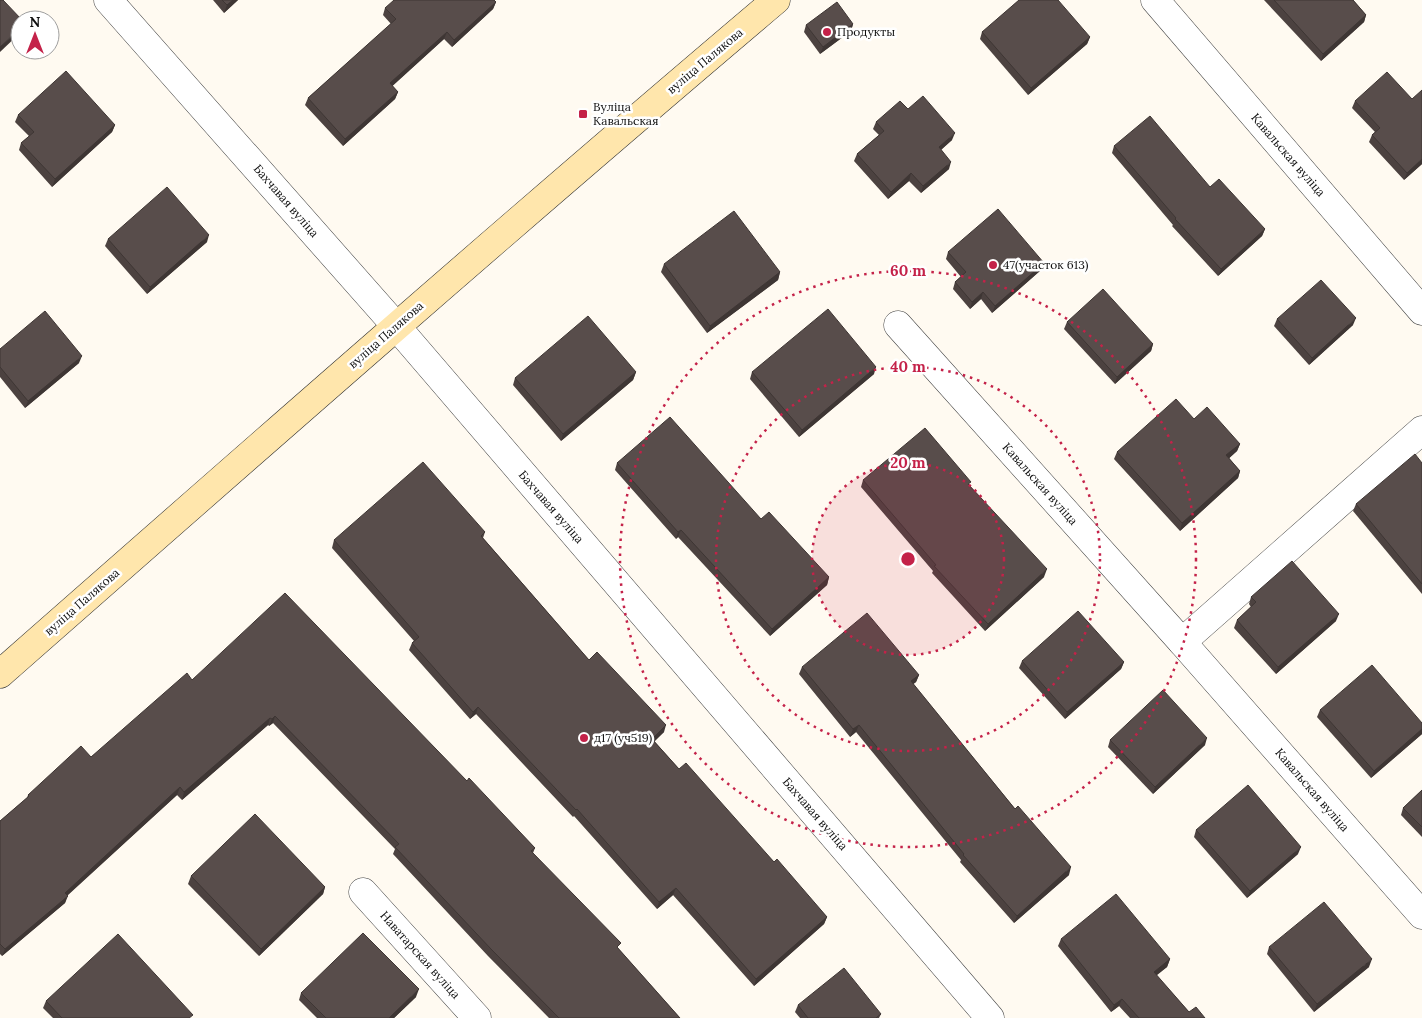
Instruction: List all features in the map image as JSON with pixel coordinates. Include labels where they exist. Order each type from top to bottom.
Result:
[{"type":"street","name":"Бахчавая вуліца","points":[[108,0],[396,326],[990,1018]]},
{"type":"street","name":"вуліца Палякова","points":[[0,674],[396,326],[776,0]]},
{"type":"street","name":"Кавальская вуліца","points":[[1155,0],[1422,310]]},
{"type":"street","name":"Кавальская вуліца","points":[[898,325],[1182,642],[1422,915]]},
{"type":"street","points":[[1182,642],[1422,430]]},
{"type":"street","name":"Наватарская вуліца","points":[[363,892],[477,1018]]},
{"type":"building","points":[[0,0],[3,0],[12,10],[10,10],[10,38],[0,47]]},
{"type":"building","points":[[222,0],[233,0],[227,5]]},
{"type":"building","points":[[394,0],[494,0],[496,2],[454,40],[447,32],[390,83],[398,92],[345,139],[308,98],[396,19],[385,8]]},
{"type":"building","points":[[1019,0],[1058,0],[1090,37],[1031,88],[982,32]]},
{"type":"building","points":[[1274,0],[1353,0],[1366,15],[1323,54]]},
{"type":"building","name":"Продукты","points":[[837,2],[853,24],[823,47],[806,25]]},
{"type":"building","points":[[66,71],[115,125],[55,179],[21,143],[34,132],[18,115]]},
{"type":"building","points":[[1387,72],[1412,99],[1422,90],[1422,159],[1407,173],[1372,135],[1380,128],[1355,101]]},
{"type":"building","points":[[923,96],[955,133],[939,147],[951,162],[923,186],[911,173],[891,192],[857,154],[884,131],[876,122],[900,101],[908,109]]},
{"type":"building","points":[[1150,116],[1210,187],[1219,179],[1265,229],[1221,269],[1175,219],[1114,146]]},
{"type":"building","points":[[167,187],[209,235],[150,287],[108,239]]},
{"type":"building","name":"47(участок 613)","points":[[998,209],[1044,263],[995,306],[983,292],[972,302],[955,282],[966,272],[948,252]]},
{"type":"building","points":[[734,211],[780,272],[710,326],[664,264]]},
{"type":"building","points":[[1321,280],[1356,318],[1312,358],[1277,319]]},
{"type":"building","points":[[1103,289],[1153,344],[1117,377],[1067,322]]},
{"type":"building","points":[[828,309],[876,367],[802,430],[752,372]]},
{"type":"building","points":[[45,311],[82,356],[28,401],[0,367],[0,349]]},
{"type":"building","points":[[588,316],[636,372],[563,434],[515,378]]},
{"type":"building","points":[[1176,399],[1194,419],[1207,407],[1240,444],[1226,455],[1240,471],[1182,523],[1117,452]]},
{"type":"building","points":[[670,417],[761,519],[769,512],[829,577],[772,629],[681,530],[678,532],[617,463]]},
{"type":"building","points":[[925,428],[971,482],[968,484],[1047,569],[988,624],[934,566],[936,565],[863,480]]},
{"type":"building","points":[[1415,454],[1422,463],[1422,584],[1356,504]]},
{"type":"building","points":[[423,462],[485,532],[481,536],[589,660],[597,652],[666,725],[652,739],[679,769],[686,763],[774,862],[777,859],[827,917],[756,979],[676,888],[659,902],[577,809],[478,707],[473,712],[412,643],[419,637],[334,540]]},
{"type":"building","points":[[1292,561],[1339,614],[1278,667],[1237,620],[1256,602],[1251,597]]},
{"type":"building","points":[[285,593],[467,781],[469,778],[535,848],[531,851],[621,943],[617,947],[680,1018],[559,1018],[395,847],[399,844],[275,716],[272,719],[270,718],[184,792],[180,787],[65,893],[68,896],[5,949],[0,944],[0,821],[81,746],[91,757],[187,673],[192,680]]},
{"type":"building","points":[[1078,611],[1124,662],[1067,712],[1022,661]]},
{"type":"building","points":[[867,613],[919,675],[911,681],[1015,809],[1018,806],[1071,867],[1017,916],[963,855],[859,725],[853,729],[802,667]]},
{"type":"building","points":[[1372,665],[1422,723],[1422,729],[1374,771],[1320,710]]},
{"type":"building","points":[[1163,690],[1207,738],[1155,787],[1110,740]]},
{"type":"building","points":[[1248,785],[1301,847],[1250,891],[1196,830]]},
{"type":"building","points":[[1422,790],[1422,827],[1403,808]]},
{"type":"building","points":[[255,814],[325,887],[261,949],[191,876]]},
{"type":"building","points":[[1116,894],[1170,959],[1154,972],[1189,1012],[1196,1007],[1205,1018],[1139,1018],[1122,999],[1114,1005],[1061,939]]},
{"type":"building","points":[[1324,902],[1372,959],[1317,1004],[1269,947]]},
{"type":"building","points":[[363,933],[419,989],[389,1018],[326,1018],[301,993]]},
{"type":"building","points":[[118,934],[193,1015],[189,1018],[62,1018],[46,1001]]},
{"type":"building","points":[[844,968],[881,1014],[876,1018],[808,1018],[798,1005]]},
{"type":"place","name":"Продукты","points":[[827,32]]},
{"type":"place","name":"Вуліца Кавальская","points":[[583,114]]},
{"type":"place","name":"47(участок 613)","points":[[993,265]]},
{"type":"place","name":"д17 (уч519)","points":[[584,738]]}]
